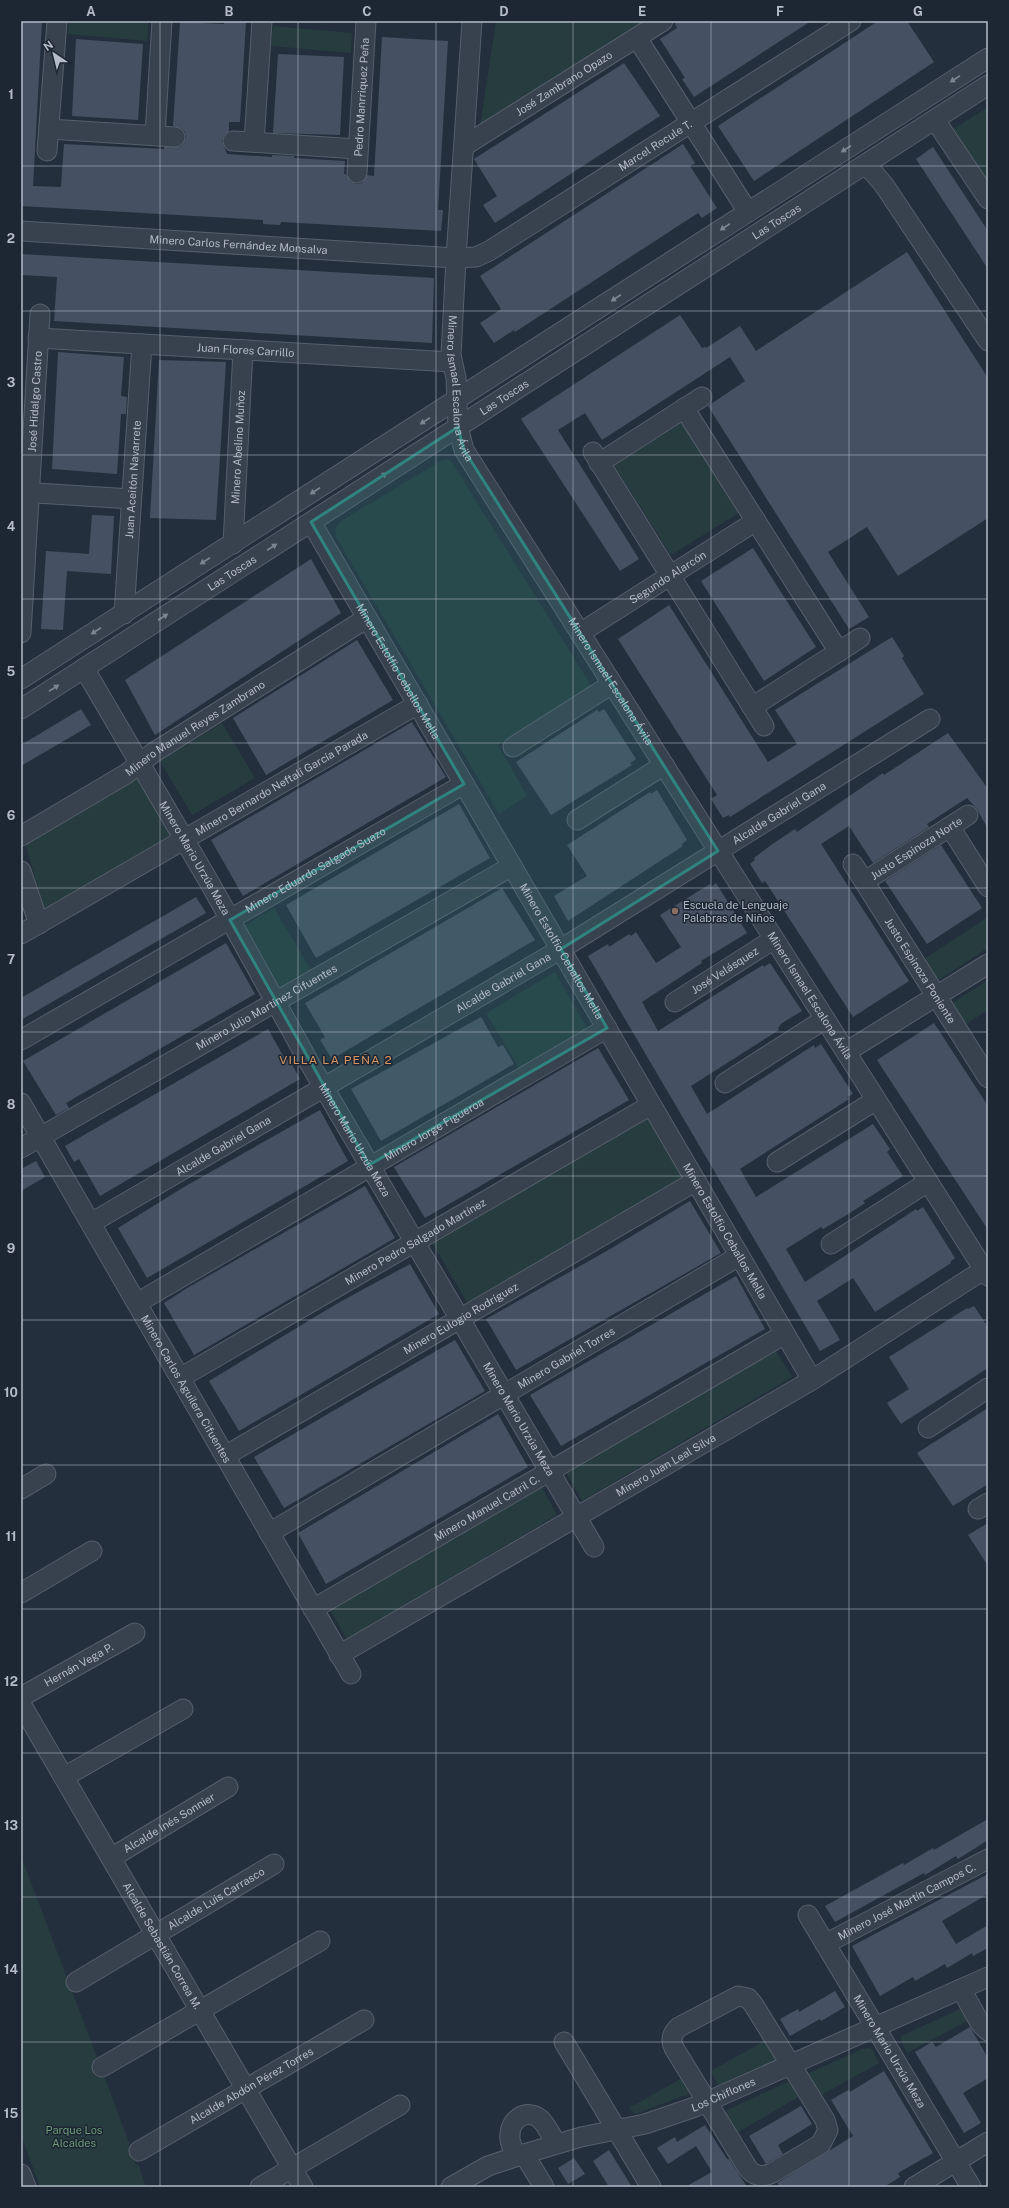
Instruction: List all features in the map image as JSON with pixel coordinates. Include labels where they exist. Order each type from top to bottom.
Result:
[{"type":"street","points":[[47,151],[57,21]]},
{"type":"street","points":[[155,135],[162,21]]},
{"type":"street","points":[[254,142],[262,21]]},
{"type":"street","name":"Pedro Manrriquez Peña","points":[[357,173],[366,21]]},
{"type":"street","name":"Minero Ismael Escalona Ávila","points":[[472,21],[456,258],[452,362],[456,378],[458,427],[464,450],[986,1271]]},
{"type":"street","name":"José Zambrano Opazo","points":[[464,146],[663,21]]},
{"type":"street","name":"Marcel Recule T.","points":[[456,258],[476,256],[490,252],[851,21]]},
{"type":"street","points":[[637,38],[748,212]]},
{"type":"street","name":"Las Toscas","points":[[21,679],[988,58]]},
{"type":"street","name":"Las Toscas","points":[[21,709],[988,85]]},
{"type":"street","points":[[935,120],[988,200]]},
{"type":"street","points":[[49,129],[175,136]]},
{"type":"street","points":[[233,141],[358,149]]},
{"type":"street","points":[[866,164],[884,185],[988,341]]},
{"type":"street","name":"Minero Carlos Fernández Monsalva","points":[[21,231],[456,258]]},
{"type":"street","name":"José Hidalgo Castro","points":[[21,633],[25,492],[40,314]]},
{"type":"street","name":"Juan Flores Carrillo","points":[[38,338],[452,362]]},
{"type":"street","name":"Juan Aceitón Navarrete","points":[[124,614],[142,344]]},
{"type":"street","name":"Minero Abelino Muñoz","points":[[233,544],[243,350]]},
{"type":"street","points":[[702,397],[596,457],[764,726]]},
{"type":"street","points":[[684,408],[839,652]]},
{"type":"street","points":[[25,492],[131,499]]},
{"type":"street","name":"Segundo Alarcón","points":[[580,633],[756,521]]},
{"type":"street","name":"Minero Estolfio Ceballos Mella","points":[[312,522],[812,1380]]},
{"type":"street","name":"Minero Manuel Reyes Zambrano","points":[[21,836],[126,774],[153,753],[367,618]]},
{"type":"street","points":[[752,707],[860,638]]},
{"type":"street","name":"Minero Mario Urzúa Meza","points":[[84,668],[185,840],[369,1165],[594,1547]]},
{"type":"street","points":[[513,747],[612,684]]},
{"type":"street","name":"Minero Bernardo Neftalí García Parada","points":[[21,934],[418,704]]},
{"type":"street","name":"Alcalde Gabriel Gana","points":[[91,1223],[561,949],[930,719]]},
{"type":"street","points":[[577,820],[664,765]]},
{"type":"street","name":"Minero Eduardo Salgado Suazo","points":[[21,1040],[464,784]]},
{"type":"street","name":"Justo Espinoza Norte","points":[[865,881],[968,815]]},
{"type":"street","points":[[950,827],[988,887]]},
{"type":"street","name":"Justo Espinoza Poniente","points":[[853,864],[988,1078]]},
{"type":"street","name":"Minero Julio Martínez Cifuentes","points":[[21,1148],[276,1003],[512,866]]},
{"type":"street","points":[[21,872],[39,924]]},
{"type":"street","name":"José Velásquez","points":[[675,1002],[774,939]]},
{"type":"street","points":[[846,1052],[988,964]]},
{"type":"street","points":[[725,1083],[825,1019]]},
{"type":"street","name":"Minero Jorge Figueroa","points":[[137,1303],[369,1165],[607,1028]]},
{"type":"street","points":[[777,1162],[876,1100]]},
{"type":"street","name":"Minero Carlos Aguilera Cifuentes","points":[[21,1103],[351,1674]]},
{"type":"street","name":"Minero Pedro Salgado Martínez","points":[[180,1378],[652,1105]]},
{"type":"street","name":"Minero Eulogio Rodríguez","points":[[225,1456],[696,1181]]},
{"type":"street","points":[[831,1244],[928,1182]]},
{"type":"street","name":"Minero Gabriel Torres","points":[[269,1533],[739,1256]]},
{"type":"street","name":"Minero Juan Leal Silva","points":[[340,1655],[812,1380],[986,1271]]},
{"type":"street","name":"Minero Manuel Catril C.","points":[[313,1609],[785,1334]]},
{"type":"street","points":[[928,1428],[988,1388]]},
{"type":"street","points":[[21,1489],[46,1474]]},
{"type":"street","points":[[21,1593],[92,1551]]},
{"type":"street","name":"Hernán Vega P.","points":[[21,1697],[135,1633]]},
{"type":"street","name":"Alcalde Sebastián Correa M.","points":[[21,1704],[303,2187]]},
{"type":"street","points":[[64,1777],[183,1709]]},
{"type":"street","name":"Alcalde Inés Sonnier","points":[[111,1858],[228,1787]]},
{"type":"street","name":"Minero José Martín Campos C.","points":[[825,1944],[988,1859]]},
{"type":"street","name":"Alcalde Luis Carrasco","points":[[76,1982],[274,1864]]},
{"type":"street","name":"Minero Mario Urzúa Meza","points":[[808,1916],[971,2187]]},
{"type":"street","points":[[102,2067],[320,1941]]},
{"type":"street","name":"Los Chiflones","points":[[451,2187],[488,2166],[556,2143],[662,2120],[707,2102],[988,1977]]},
{"type":"street","points":[[961,1989],[980,2024],[988,2031]]},
{"type":"street","points":[[744,1996],[751,2000],[825,2120],[828,2130],[827,2135],[821,2144],[768,2175],[758,2176],[750,2171],[707,2102],[672,2044],[672,2036],[680,2027],[732,1998],[744,1996]]},
{"type":"street","name":"Alcalde Abdón Pérez Torres","points":[[139,2151],[364,2020]]},
{"type":"street","points":[[564,2042],[651,2187]]},
{"type":"street","points":[[260,2187],[400,2105]]},
{"type":"street","points":[[544,2187],[511,2145],[509,2134],[512,2123],[521,2116],[531,2115],[540,2119],[556,2143]]},
{"type":"street","points":[[914,2187],[988,2142]]},
{"type":"street","points":[[21,2174],[26,2187]]},
{"type":"highlighted area","points":[[458,427],[464,450],[718,851],[561,949],[607,1028],[369,1165],[230,920],[464,784],[311,522]]},
{"type":"green space","points":[[69,21],[149,21],[147,41],[68,34]]},
{"type":"green space","points":[[496,21],[660,21],[479,133]]},
{"type":"green space","points":[[273,26],[352,33],[351,53],[271,46]]},
{"type":"green space","points":[[988,107],[988,186],[952,130]]},
{"type":"green space","points":[[685,421],[742,511],[671,555],[614,465]]},
{"type":"green space","points":[[447,459],[452,462],[592,687],[498,745],[527,796],[499,814],[336,537],[335,529],[341,521],[442,460]]},
{"type":"green space","points":[[222,723],[255,778],[192,815],[160,761]]},
{"type":"green space","points":[[135,779],[143,781],[173,836],[51,909],[44,907],[26,846],[30,840]]},
{"type":"green space","points":[[274,908],[313,973],[282,991],[244,926]]},
{"type":"green space","points":[[988,917],[988,948],[937,981],[921,961]]},
{"type":"green space","points":[[555,972],[587,1028],[519,1068],[486,1013]]},
{"type":"green space","points":[[988,980],[988,1010],[963,1026],[951,1007],[954,1002]]},
{"type":"green space","points":[[645,1114],[684,1179],[468,1304],[430,1239]]},
{"type":"green space","points":[[773,1346],[792,1377],[582,1501],[564,1469]]},
{"type":"green space","points":[[539,1482],[557,1515],[347,1639],[328,1606]]},
{"type":"green space","name":"Parque Los Alcaldes","points":[[21,1856],[130,2145],[128,2144],[136,2165],[138,2164],[146,2187],[40,2187],[21,2135]]},
{"type":"green space","points":[[967,2006],[973,2018],[907,2053],[901,2040],[901,2036]]},
{"type":"green space","points":[[766,2040],[779,2062],[719,2088],[711,2071]]},
{"type":"green space","points":[[869,2048],[873,2050],[879,2063],[816,2098],[807,2074],[862,2049]]},
{"type":"green space","points":[[684,2077],[694,2092],[635,2114],[629,2108]]},
{"type":"green space","points":[[787,2082],[791,2084],[798,2097],[737,2133],[726,2115],[727,2110]]},
{"type":"building","points":[[21,21],[42,21],[33,186],[61,187],[64,144],[164,149],[164,147],[180,147],[184,143],[186,137],[185,132],[181,128],[173,126],[180,22],[224,24],[224,21],[246,21],[240,122],[229,122],[229,131],[224,135],[222,141],[227,154],[272,157],[272,155],[294,156],[294,158],[345,161],[344,174],[346,174],[351,182],[356,184],[362,183],[367,175],[374,176],[382,37],[448,41],[438,210],[443,210],[441,231],[281,222],[280,225],[263,224],[263,220],[21,206]]},
{"type":"building","points":[[674,21],[811,21],[694,97],[682,79],[685,78],[660,39],[677,28]]},
{"type":"building","points":[[878,21],[907,21],[934,62],[754,181],[718,126]]},
{"type":"building","points":[[76,39],[143,44],[138,120],[72,116]]},
{"type":"building","points":[[278,54],[344,57],[340,135],[273,133]]},
{"type":"building","points":[[624,63],[660,116],[495,223],[483,205],[497,196],[474,159]]},
{"type":"building","points":[[683,144],[695,163],[690,166],[717,208],[702,218],[698,213],[515,332],[514,330],[494,343],[480,323],[501,309],[480,276]]},
{"type":"building","points":[[933,147],[988,231],[988,269],[916,159]]},
{"type":"building","points":[[907,252],[988,378],[988,518],[898,576],[867,527],[828,552],[869,617],[849,629],[708,406],[745,381],[730,357],[602,440],[585,413],[558,430],[639,559],[620,571],[521,419],[680,315],[702,348],[706,348],[740,326],[756,351]]},
{"type":"building","points":[[21,254],[434,278],[432,343],[54,321],[57,277],[21,275]]},
{"type":"building","points":[[58,352],[124,357],[121,396],[127,397],[126,414],[121,414],[117,474],[52,469]]},
{"type":"building","points":[[159,360],[226,362],[216,520],[150,518]]},
{"type":"building","points":[[92,515],[114,516],[111,574],[67,571],[63,630],[41,629],[46,551],[89,554]]},
{"type":"building","points":[[753,548],[816,647],[764,681],[701,581]]},
{"type":"building","points":[[311,559],[341,613],[155,735],[125,680]]},
{"type":"building","points":[[669,605],[768,762],[797,744],[775,710],[892,637],[904,656],[902,658],[924,694],[730,817],[729,815],[723,818],[711,799],[717,795],[618,639]]},
{"type":"building","points":[[357,640],[393,700],[266,775],[233,718]]},
{"type":"building","points":[[81,709],[91,725],[21,766],[21,745]]},
{"type":"building","points":[[604,709],[636,759],[630,763],[632,765],[551,815],[516,762],[597,710],[599,712]]},
{"type":"building","points":[[412,722],[446,777],[243,896],[211,840]]},
{"type":"building","points":[[948,733],[988,789],[988,829],[977,809],[967,798],[927,824],[929,827],[873,863],[849,826],[821,844],[909,981],[853,1017],[765,881],[762,883],[750,864],[755,860],[754,858],[795,829],[797,832],[883,773],[884,775]]},
{"type":"building","points":[[657,790],[687,840],[682,844],[683,846],[568,921],[554,896],[587,876],[567,845],[650,792],[651,794]]},
{"type":"building","points":[[459,804],[490,858],[316,958],[286,905]]},
{"type":"building","points":[[941,845],[982,908],[927,944],[885,881]]},
{"type":"building","points":[[716,883],[747,933],[701,961],[702,963],[642,1002],[658,1031],[763,965],[764,967],[770,963],[802,1011],[782,1023],[778,1028],[779,1030],[691,1086],[707,1114],[814,1045],[815,1048],[821,1044],[853,1094],[847,1097],[849,1099],[740,1169],[756,1197],[873,1124],[890,1149],[887,1152],[903,1176],[863,1201],[865,1203],[850,1213],[823,1229],[821,1227],[786,1249],[805,1282],[916,1209],[917,1211],[923,1207],[955,1258],[950,1262],[951,1263],[875,1312],[853,1278],[817,1301],[840,1340],[820,1351],[588,956],[608,944],[609,947],[629,934],[631,936],[636,932],[656,963],[681,947],[660,915],[710,884],[711,887]]},
{"type":"building","points":[[502,888],[535,940],[332,1059],[320,1040],[325,1037],[305,1003]]},
{"type":"building","points":[[196,897],[206,913],[21,1020],[21,998]]},
{"type":"building","points":[[226,943],[255,994],[66,1103],[69,1108],[56,1115],[23,1061]]},
{"type":"building","points":[[481,1017],[498,1047],[503,1045],[514,1064],[381,1141],[351,1089]]},
{"type":"building","points":[[934,1023],[988,1106],[988,1230],[877,1060]]},
{"type":"building","points":[[268,1029],[286,1061],[289,1059],[300,1079],[100,1196],[79,1159],[74,1162],[65,1146]]},
{"type":"building","points":[[598,1048],[629,1100],[425,1218],[394,1167]]},
{"type":"building","points":[[320,1110],[348,1161],[147,1278],[118,1228],[184,1187]]},
{"type":"building","points":[[36,1161],[45,1177],[21,1191],[21,1169]]},
{"type":"building","points":[[365,1186],[395,1238],[194,1355],[164,1303],[189,1287]]},
{"type":"building","points":[[690,1201],[721,1253],[516,1370],[486,1319],[605,1252]]},
{"type":"building","points":[[410,1264],[439,1314],[239,1431],[209,1381],[338,1303]]},
{"type":"building","points":[[736,1276],[765,1329],[561,1446],[530,1395]]},
{"type":"building","points":[[974,1306],[988,1327],[988,1368],[901,1424],[887,1403],[909,1389],[889,1357],[967,1308],[968,1309]]},
{"type":"building","points":[[455,1340],[485,1391],[284,1508],[254,1457]]},
{"type":"building","points":[[988,1408],[988,1484],[953,1506],[917,1453]]},
{"type":"building","points":[[498,1414],[528,1467],[326,1584],[298,1533]]},
{"type":"building","points":[[988,1523],[988,1566],[968,1535]]},
{"type":"building","points":[[988,1819],[988,1840],[958,1859],[956,1856],[925,1875],[924,1873],[835,1922],[825,1906],[903,1863],[904,1865],[933,1848],[934,1850]]},
{"type":"building","points":[[988,1874],[988,1894],[942,1921],[956,1944],[988,1925],[988,1948],[973,1956],[972,1953],[947,1968],[945,1964],[915,1981],[913,1977],[880,1996],[852,1946]]},
{"type":"building","points":[[835,1991],[845,2007],[790,2036],[780,2019],[798,2009],[799,2012]]},
{"type":"building","points":[[970,2027],[988,2058],[988,2078],[963,2093],[981,2123],[964,2133],[915,2052],[932,2042],[936,2047]]},
{"type":"building","points":[[884,2071],[933,2153],[898,2173],[900,2177],[884,2187],[780,2187],[777,2183],[853,2136],[831,2100],[848,2090],[850,2092]]},
{"type":"building","points":[[801,2106],[812,2124],[778,2145],[783,2154],[766,2164],[749,2136]]},
{"type":"building","points":[[705,2125],[747,2187],[685,2187],[712,2172],[696,2146],[668,2164],[657,2148],[675,2137],[677,2142]]},
{"type":"building","points":[[609,2150],[632,2187],[609,2187],[593,2161]]},
{"type":"building","points":[[574,2158],[585,2174],[568,2184],[558,2168]]},
{"type":"place","name":"Escuela de Lenguaje Palabras de Niños","points":[[675,911]]},
{"type":"district","name":"VILLA LA PEÑA 2","points":[[336,1060]]}]
